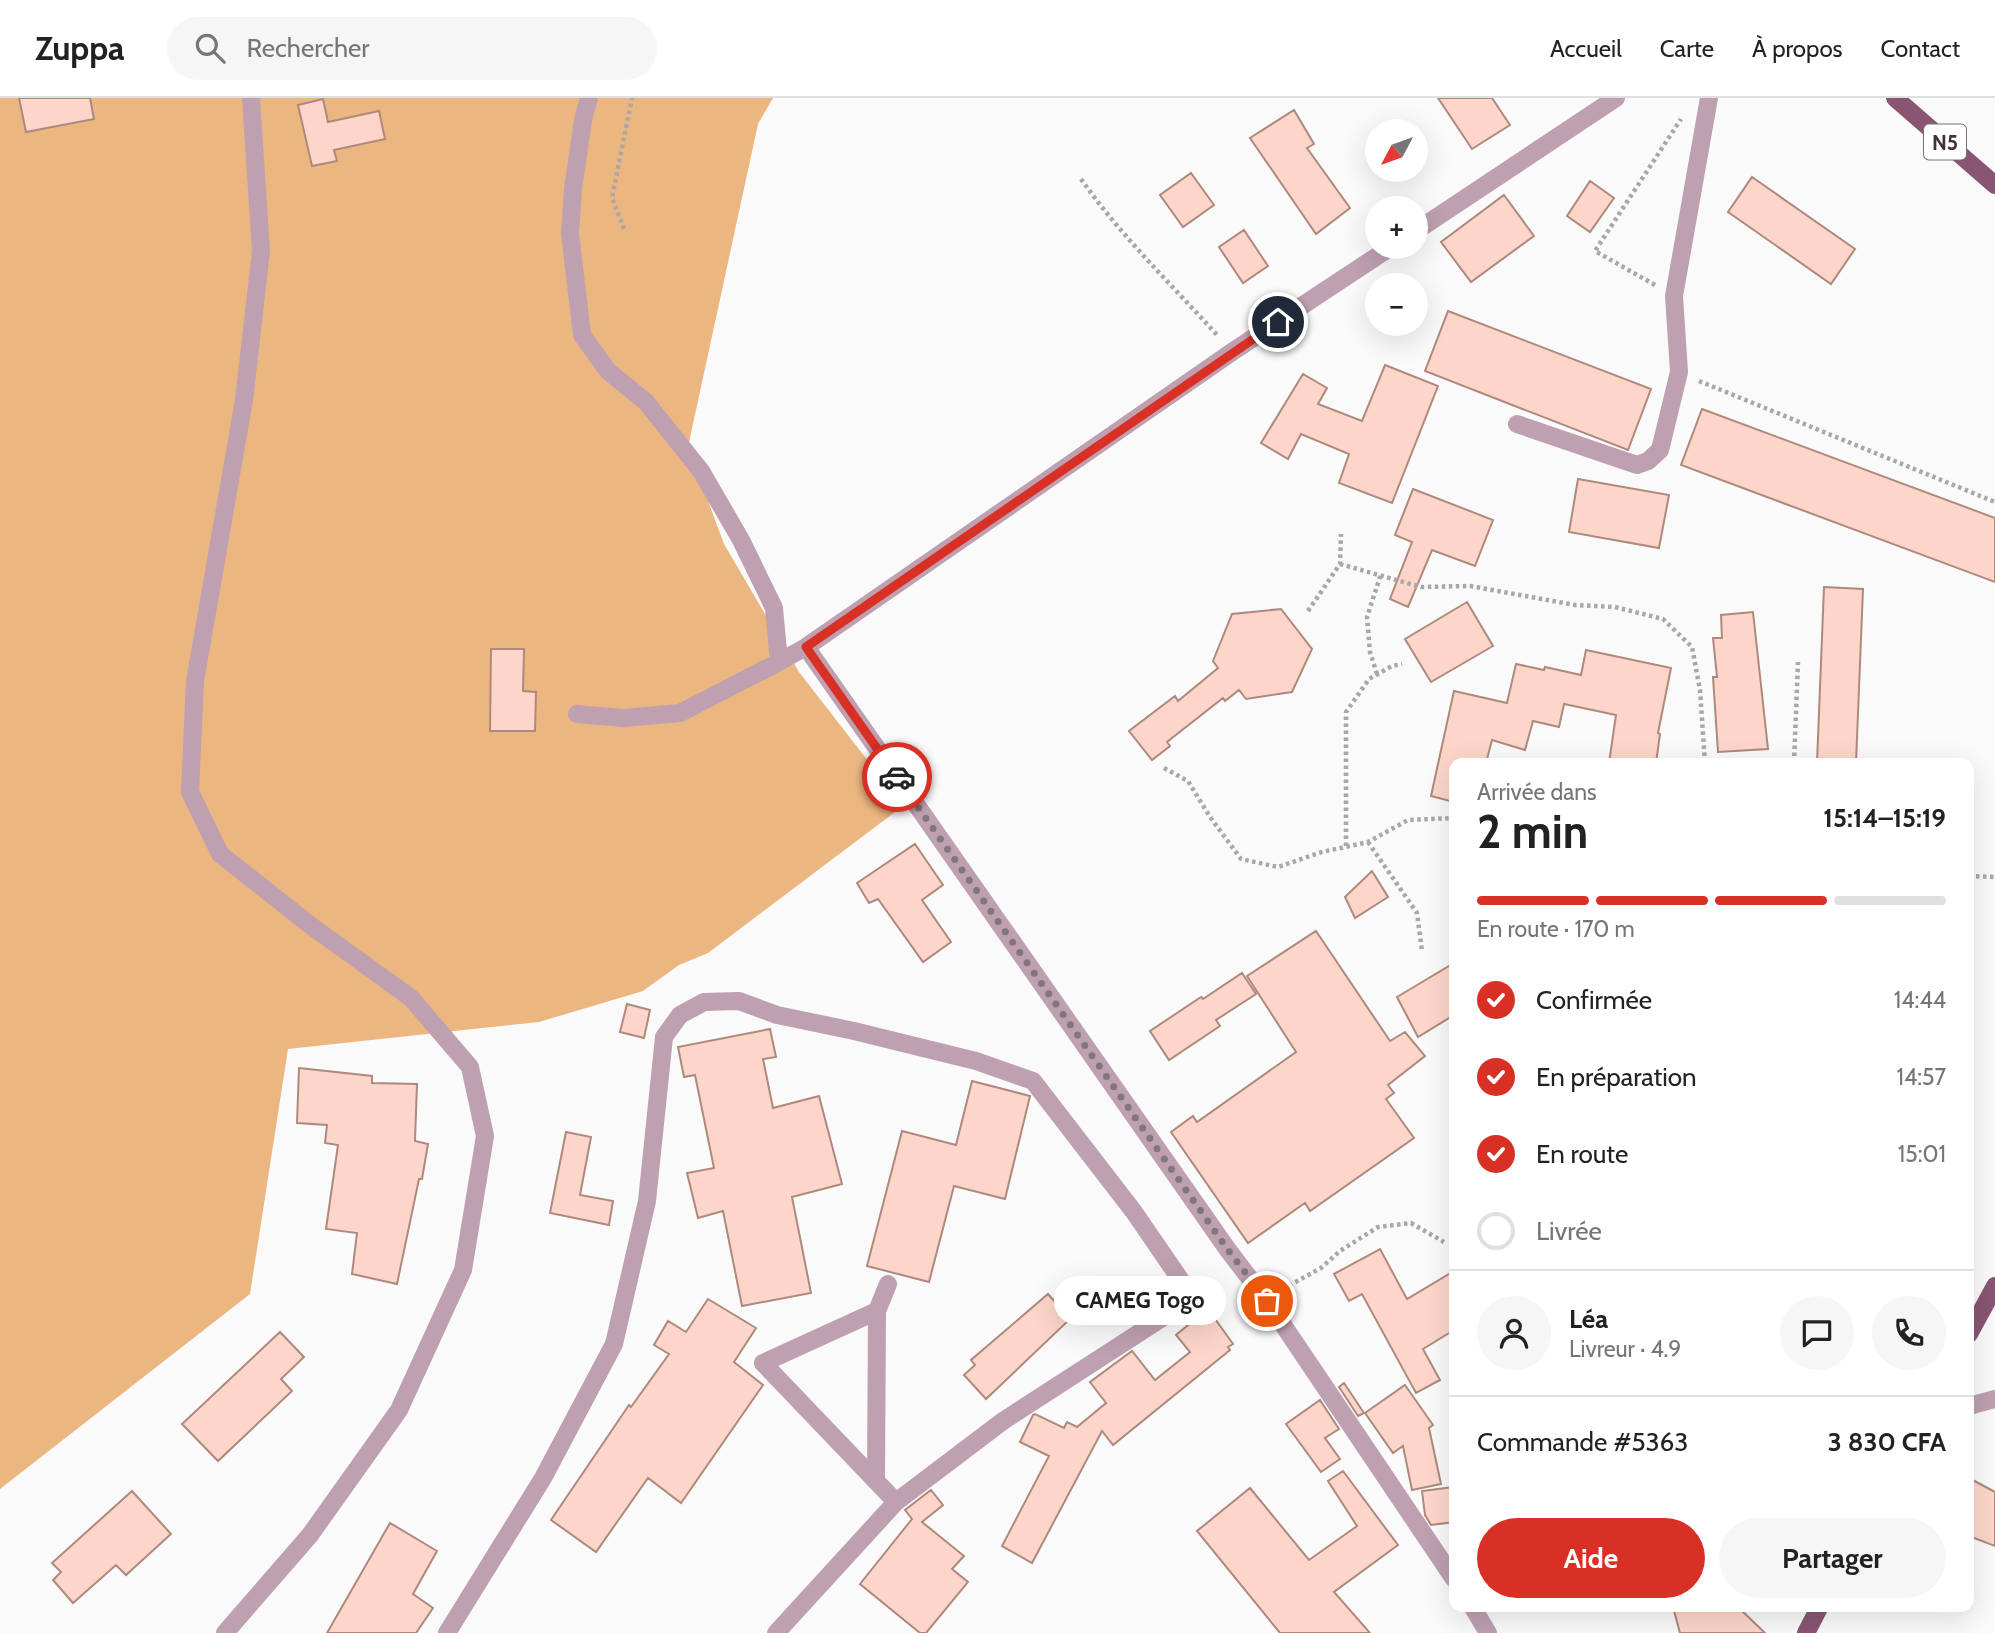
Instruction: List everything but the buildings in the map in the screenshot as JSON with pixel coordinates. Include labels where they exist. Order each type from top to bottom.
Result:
[{"type":"main road","name":"N5","points":[[1895,98],[1995,185]]},
{"type":"main road","points":[[1974,1325],[1995,1286]]},
{"type":"main road","points":[[1806,1633],[1817,1612]]},
{"type":"street","points":[[225,1633],[310,1535],[399,1410],[463,1270],[485,1136],[470,1067],[436,1027],[411,998],[310,925],[219,854],[190,792],[195,681],[244,400],[261,251],[251,98]]},
{"type":"street","points":[[589,98],[573,189],[570,233],[582,335],[608,372],[646,402],[701,471],[741,540],[774,608],[779,662]]},
{"type":"street","points":[[1428,223],[1616,98]]},
{"type":"street","points":[[1517,424],[1637,465],[1648,461],[1660,450],[1679,372],[1674,296],[1709,98]]},
{"type":"street","points":[[577,714],[623,718],[680,713],[806,647],[1232,352],[1373,259]]},
{"type":"street","points":[[806,647],[1212,1228],[1267,1301],[1449,1565]]},
{"type":"street","points":[[447,1633],[542,1478],[614,1344],[647,1200],[664,1037],[680,1014],[704,1002],[739,1001],[777,1015],[976,1061],[1033,1081],[1134,1212],[1193,1298],[1003,1421],[896,1502],[776,1633]]},
{"type":"street","points":[[877,1479],[877,1311],[888,1284]]},
{"type":"street","points":[[877,1311],[763,1363],[877,1479],[896,1502]]},
{"type":"street","points":[[1974,1405],[1995,1399]]},
{"type":"street","points":[[1476,1612],[1488,1633]]},
{"type":"path","points":[[624,229],[612,198],[632,98]]},
{"type":"path","points":[[1674,296],[1595,250],[1687,110]]},
{"type":"path","points":[[1082,179],[1132,245],[1232,352]]},
{"type":"path","points":[[1679,372],[1995,502]]},
{"type":"path","points":[[1308,611],[1340,564],[1341,534]]},
{"type":"path","points":[[1340,564],[1421,587],[1470,586],[1575,605],[1615,607],[1663,619],[1692,647],[1700,690],[1705,758]]},
{"type":"path","points":[[1377,674],[1370,652],[1367,617],[1381,574]]},
{"type":"path","points":[[1794,758],[1798,662]]},
{"type":"path","points":[[1346,846],[1346,712],[1368,679],[1392,666],[1402,664]]},
{"type":"path","points":[[1164,768],[1188,781],[1241,859],[1278,867],[1368,842],[1408,820],[1449,818]]},
{"type":"path","points":[[1368,842],[1417,913],[1422,951]]},
{"type":"path","points":[[1974,876],[1995,877]]},
{"type":"path","points":[[1267,1301],[1378,1227],[1411,1223],[1444,1242]]},
{"type":"shaded area","points":[[0,98],[773,98],[758,124],[688,447],[724,544],[799,672],[903,806],[708,953],[679,965],[643,991],[539,1022],[288,1049],[250,1294],[0,1489]]},
{"type":"way so far","points":[[897,777],[1228,1250],[1267,1301]]},
{"type":"place","name":"CAMEG Togo","points":[[1267,1301]]},
{"type":"route","points":[[897,777],[806,647],[1278,322]]}]
